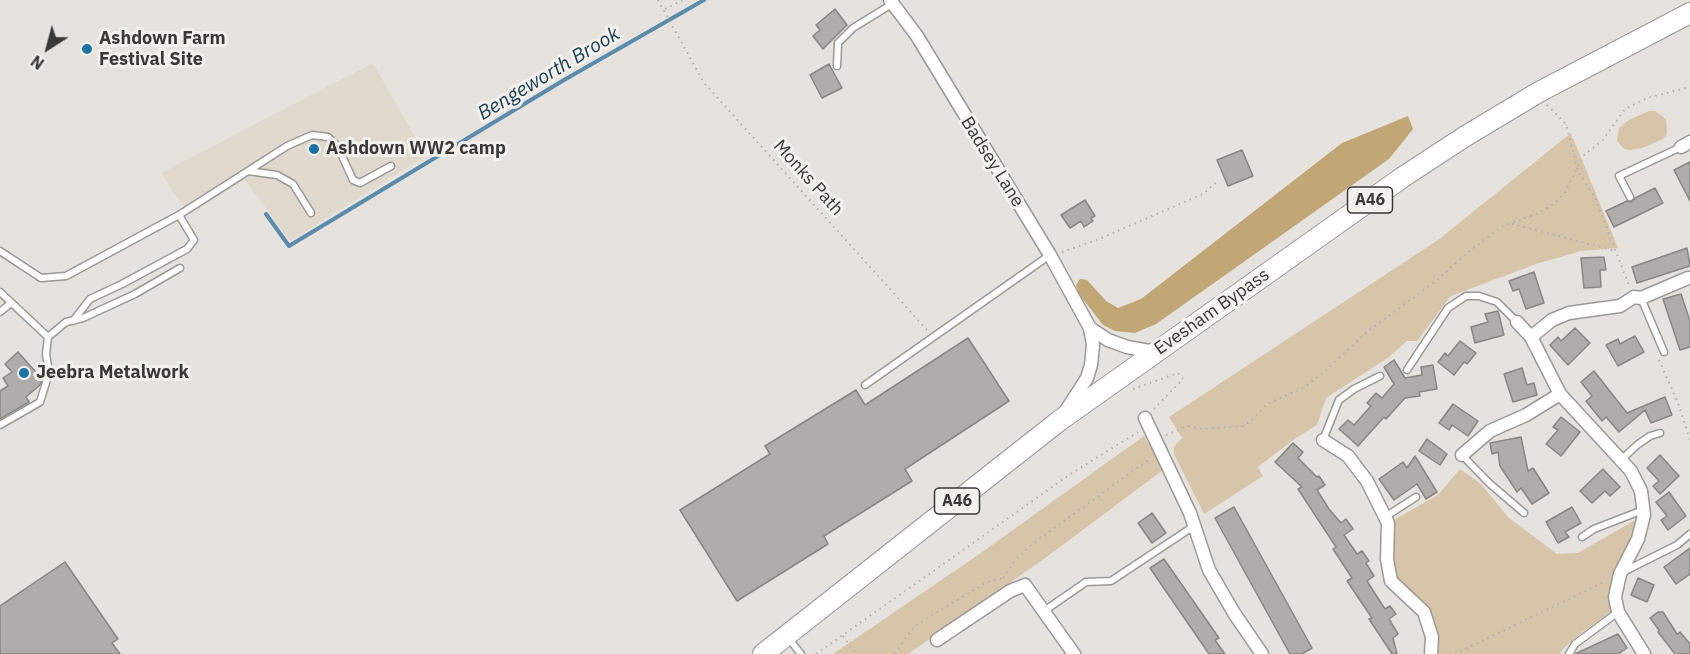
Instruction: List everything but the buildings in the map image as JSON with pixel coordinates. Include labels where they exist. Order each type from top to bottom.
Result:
[{"type":"highway","name":"Evesham Bypass","points":[[763,654],[1059,421],[1403,177],[1464,137],[1548,87],[1690,13]]},
{"type":"street","name":"Badsey Lane","points":[[891,2],[917,36],[1050,256],[1090,328],[1093,345],[1087,378],[1059,421]]},
{"type":"street","points":[[1531,337],[1552,320],[1569,313],[1620,306],[1637,297],[1688,278]]},
{"type":"street","points":[[1517,322],[1531,337],[1560,394],[1621,460],[1641,491],[1644,515],[1638,539],[1620,574],[1615,597],[1618,612],[1644,654]]},
{"type":"street","points":[[1090,328],[1108,340],[1127,347],[1155,352]]},
{"type":"street","points":[[1462,455],[1490,431],[1526,416],[1560,394]]},
{"type":"street","points":[[1146,422],[1194,525],[1209,570],[1234,613],[1262,654]]},
{"type":"street","points":[[1323,440],[1348,456],[1367,481],[1388,523],[1387,559],[1391,581],[1424,612],[1432,637],[1431,654]]},
{"type":"street","points":[[937,640],[1015,589],[1025,585],[1074,654]]},
{"type":"lane","points":[[837,66],[838,43],[853,28],[891,2]]},
{"type":"lane","points":[[0,251],[41,278],[66,276],[179,215],[287,146],[312,135],[328,137],[338,147],[353,180],[360,183],[391,166]]},
{"type":"lane","points":[[1630,197],[1619,176],[1685,144]]},
{"type":"lane","points":[[248,171],[277,175],[293,184],[311,213]]},
{"type":"lane","points":[[73,321],[90,299],[187,249],[194,240],[179,215]]},
{"type":"lane","points":[[865,385],[1050,256]]},
{"type":"lane","points":[[0,425],[40,402],[49,373],[46,354],[48,337],[66,322],[83,318],[135,294],[180,268]]},
{"type":"lane","points":[[0,292],[48,337]]},
{"type":"lane","points":[[1407,370],[1448,308],[1466,296],[1479,296],[1497,302],[1517,322]]},
{"type":"lane","points":[[1637,297],[1664,352]]},
{"type":"lane","points":[[0,312],[11,303]]},
{"type":"lane","points":[[1323,440],[1339,400],[1354,389],[1380,376]]},
{"type":"lane","points":[[1621,460],[1637,445],[1650,436],[1660,433]]},
{"type":"lane","points":[[1462,455],[1489,483],[1524,513]]},
{"type":"lane","points":[[1385,517],[1416,497]]},
{"type":"lane","points":[[1582,537],[1594,529],[1644,510]]},
{"type":"lane","points":[[1043,612],[1086,582],[1111,581],[1194,525]]},
{"type":"lane","points":[[1620,574],[1677,545],[1690,534]]},
{"type":"lane","points":[[1569,654],[1575,644],[1618,612]]},
{"type":"lane","points":[[787,636],[801,654]]},
{"type":"path","points":[[658,0],[665,9],[683,0]]},
{"type":"path","name":"Monks Path","points":[[665,9],[705,83],[933,337]]},
{"type":"path","points":[[895,654],[916,625],[987,582],[1003,578],[1016,559],[1035,542],[1158,446],[1188,426],[1203,429],[1243,426],[1267,404],[1315,380],[1366,332],[1437,280],[1467,253],[1502,227],[1539,213],[1555,203],[1578,171],[1584,155],[1602,141],[1625,109],[1647,98],[1690,87]]},
{"type":"path","points":[[1548,106],[1566,124],[1578,171],[1595,198],[1637,297]]},
{"type":"path","points":[[1050,256],[1099,239],[1203,194],[1219,180]]},
{"type":"path","points":[[1511,224],[1616,251]]},
{"type":"path","points":[[1656,352],[1678,403],[1690,440]]},
{"type":"path","points":[[816,654],[1146,422],[1183,380],[1178,373],[1133,390],[1123,376]]},
{"type":"path","points":[[1455,654],[1620,574]]},
{"type":"path","points":[[1003,578],[1015,589]]},
{"type":"path","points":[[843,636],[856,654]]},
{"type":"shaded area","name":"Ashdown WW2 camp","points":[[373,63],[426,156],[290,241],[245,180],[189,215],[161,173]]},
{"type":"shaded area","points":[[1649,111],[1655,111],[1666,119],[1667,134],[1663,139],[1642,148],[1624,149],[1617,141],[1619,128],[1629,120]]},
{"type":"shaded area","points":[[1408,116],[1413,129],[1389,159],[1156,324],[1135,333],[1115,331],[1103,325],[1079,294],[1076,285],[1080,279],[1087,280],[1106,301],[1118,308],[1141,299],[1342,143]]},
{"type":"shaded area","points":[[1571,133],[1618,248],[1581,251],[1536,264],[1451,296],[1417,341],[1407,341],[1389,357],[1326,398],[1317,425],[1258,467],[1263,476],[1204,514],[1174,454],[1174,447],[1182,438],[1169,417],[1438,240]]},
{"type":"shaded area","points":[[1144,436],[1163,470],[1048,556],[908,654],[833,654],[978,555]]},
{"type":"shaded area","points":[[1460,469],[1481,484],[1509,518],[1557,554],[1578,553],[1644,515],[1620,574],[1616,608],[1581,633],[1560,654],[1431,654],[1424,612],[1391,581],[1388,523],[1438,495]]},
{"type":"waterway","name":"Bengeworth Brook","points":[[266,214],[289,246],[564,80],[704,0]]},
{"type":"place","name":"Ashdown Farm Festival Site","points":[[87,49]]},
{"type":"place","name":"Ashdown WW2 camp","points":[[314,149]]},
{"type":"place","name":"Jeebra Metalwork","points":[[24,373]]}]
